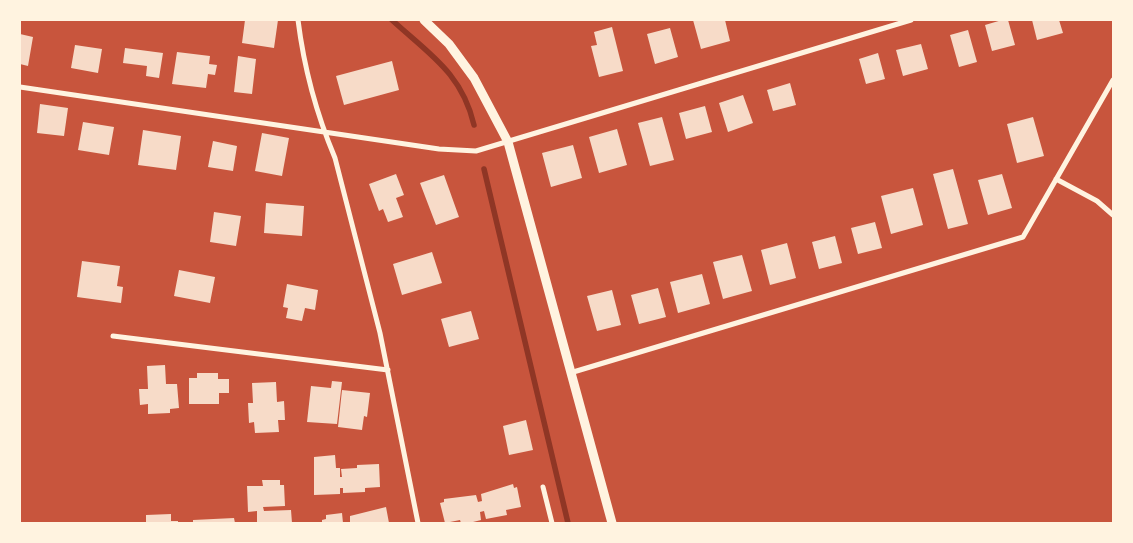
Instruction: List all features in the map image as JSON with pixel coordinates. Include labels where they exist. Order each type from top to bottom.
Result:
[{"type":"street","points":[[298,20],[303,61],[324,131],[335,158],[388,370],[418,523]]},
{"type":"street","points":[[424,20],[448,44],[474,78],[508,142],[612,523]]},
{"type":"street","points":[[20,87],[439,149],[476,151],[912,20]]},
{"type":"street","points":[[570,374],[1023,237],[1113,80]]},
{"type":"street","points":[[1056,178],[1097,201],[1113,215]]},
{"type":"street","points":[[113,336],[388,370]]},
{"type":"street","points":[[543,487],[552,523]]},
{"type":"building","points":[[245,20],[278,20],[274,48],[242,43]]},
{"type":"building","points":[[693,20],[725,20],[730,41],[701,49]]},
{"type":"building","points":[[1008,20],[1015,45],[992,51],[985,25]]},
{"type":"building","points":[[1032,20],[1059,20],[1063,33],[1037,40]]},
{"type":"building","points":[[612,27],[623,71],[599,77],[591,46],[597,45],[594,32]]},
{"type":"building","points":[[670,28],[678,57],[655,64],[647,34]]},
{"type":"building","points":[[968,30],[977,62],[959,67],[950,35]]},
{"type":"building","points":[[20,34],[33,37],[28,66],[20,64]]},
{"type":"building","points":[[921,44],[928,69],[903,76],[896,50]]},
{"type":"building","points":[[75,45],[102,49],[98,73],[71,68]]},
{"type":"building","points":[[125,48],[163,53],[159,78],[146,76],[147,66],[123,63]]},
{"type":"building","points":[[177,52],[210,56],[209,64],[217,65],[215,75],[208,74],[206,88],[172,84]]},
{"type":"building","points":[[878,53],[885,79],[866,84],[859,59]]},
{"type":"building","points":[[238,56],[256,59],[252,94],[234,92]]},
{"type":"building","points":[[392,61],[399,90],[344,105],[336,76]]},
{"type":"building","points":[[790,83],[796,105],[773,111],[767,90]]},
{"type":"building","points":[[743,95],[753,123],[728,132],[719,103]]},
{"type":"building","points":[[40,104],[68,108],[64,136],[37,133]]},
{"type":"building","points":[[705,106],[712,132],[686,139],[679,113]]},
{"type":"building","points":[[662,117],[674,160],[650,166],[638,123]]},
{"type":"building","points":[[1033,117],[1044,156],[1017,163],[1007,124]]},
{"type":"building","points":[[83,122],[114,127],[109,155],[78,150]]},
{"type":"building","points":[[617,129],[627,165],[599,173],[589,137]]},
{"type":"building","points":[[143,130],[181,136],[176,170],[138,165]]},
{"type":"building","points":[[262,133],[289,138],[282,176],[255,171]]},
{"type":"building","points":[[213,141],[237,146],[233,171],[208,167]]},
{"type":"building","points":[[573,145],[582,178],[551,187],[542,153]]},
{"type":"building","points":[[953,169],[968,224],[948,229],[933,174]]},
{"type":"building","points":[[396,174],[404,195],[396,198],[403,217],[388,222],[383,209],[379,211],[369,184]]},
{"type":"building","points":[[1002,174],[1012,208],[988,215],[978,180]]},
{"type":"building","points":[[444,175],[459,217],[436,225],[420,183]]},
{"type":"building","points":[[913,188],[923,225],[891,234],[881,196]]},
{"type":"building","points":[[266,203],[304,206],[302,236],[264,233]]},
{"type":"building","points":[[214,212],[241,216],[236,246],[210,242]]},
{"type":"building","points":[[875,222],[882,248],[858,254],[851,228]]},
{"type":"building","points":[[835,236],[842,263],[819,269],[812,242]]},
{"type":"building","points":[[787,243],[796,278],[770,285],[761,250]]},
{"type":"building","points":[[432,252],[442,283],[402,295],[393,264]]},
{"type":"building","points":[[742,255],[752,291],[723,299],[713,262]]},
{"type":"building","points":[[82,261],[120,266],[117,286],[123,287],[121,303],[77,297]]},
{"type":"building","points":[[179,270],[215,277],[210,303],[174,296]]},
{"type":"building","points":[[702,274],[710,304],[678,313],[670,282]]},
{"type":"building","points":[[287,284],[318,290],[315,310],[305,308],[302,321],[286,318],[288,308],[283,307]]},
{"type":"building","points":[[658,288],[666,317],[639,324],[631,295]]},
{"type":"building","points":[[612,290],[621,325],[597,331],[587,296]]},
{"type":"building","points":[[471,311],[479,339],[449,347],[441,319]]},
{"type":"building","points":[[165,365],[166,384],[177,384],[179,408],[170,409],[170,413],[148,414],[148,404],[140,405],[139,389],[148,389],[147,366]]},
{"type":"building","points":[[197,373],[218,373],[218,379],[229,379],[229,393],[219,393],[219,404],[189,404],[189,378],[197,378]]},
{"type":"building","points":[[332,381],[342,382],[337,424],[307,422],[311,386],[331,388]]},
{"type":"building","points":[[276,382],[277,402],[284,401],[285,420],[278,420],[279,432],[255,433],[254,422],[249,423],[248,403],[253,403],[252,383]]},
{"type":"building","points":[[342,390],[370,393],[367,417],[364,416],[362,430],[338,427]]},
{"type":"building","points":[[526,420],[533,450],[509,455],[503,426]]},
{"type":"building","points":[[335,455],[336,468],[340,468],[340,477],[342,477],[341,469],[357,468],[357,465],[379,464],[380,487],[365,488],[365,492],[343,493],[343,488],[340,488],[340,494],[314,495],[314,457]]},
{"type":"building","points":[[262,480],[280,480],[280,485],[284,485],[285,506],[263,507],[264,511],[291,510],[292,523],[257,523],[257,511],[248,512],[247,486],[263,486]]},
{"type":"building","points":[[513,484],[514,488],[517,487],[521,507],[506,510],[507,515],[486,519],[484,511],[480,512],[481,520],[469,523],[461,523],[460,520],[445,523],[440,503],[444,502],[444,499],[476,495],[478,502],[482,501],[481,494]]},
{"type":"building","points":[[386,507],[389,523],[350,523],[350,516]]},
{"type":"building","points":[[342,513],[343,523],[322,523],[322,520],[326,519],[326,515]]},
{"type":"building","points":[[171,514],[171,521],[178,521],[178,523],[146,523],[146,515]]},
{"type":"building","points":[[234,518],[235,523],[193,523],[193,520]]},
{"type":"waterway","points":[[392,20],[431,54],[453,78],[469,107],[474,125]]},
{"type":"waterway","points":[[484,169],[568,523]]}]
